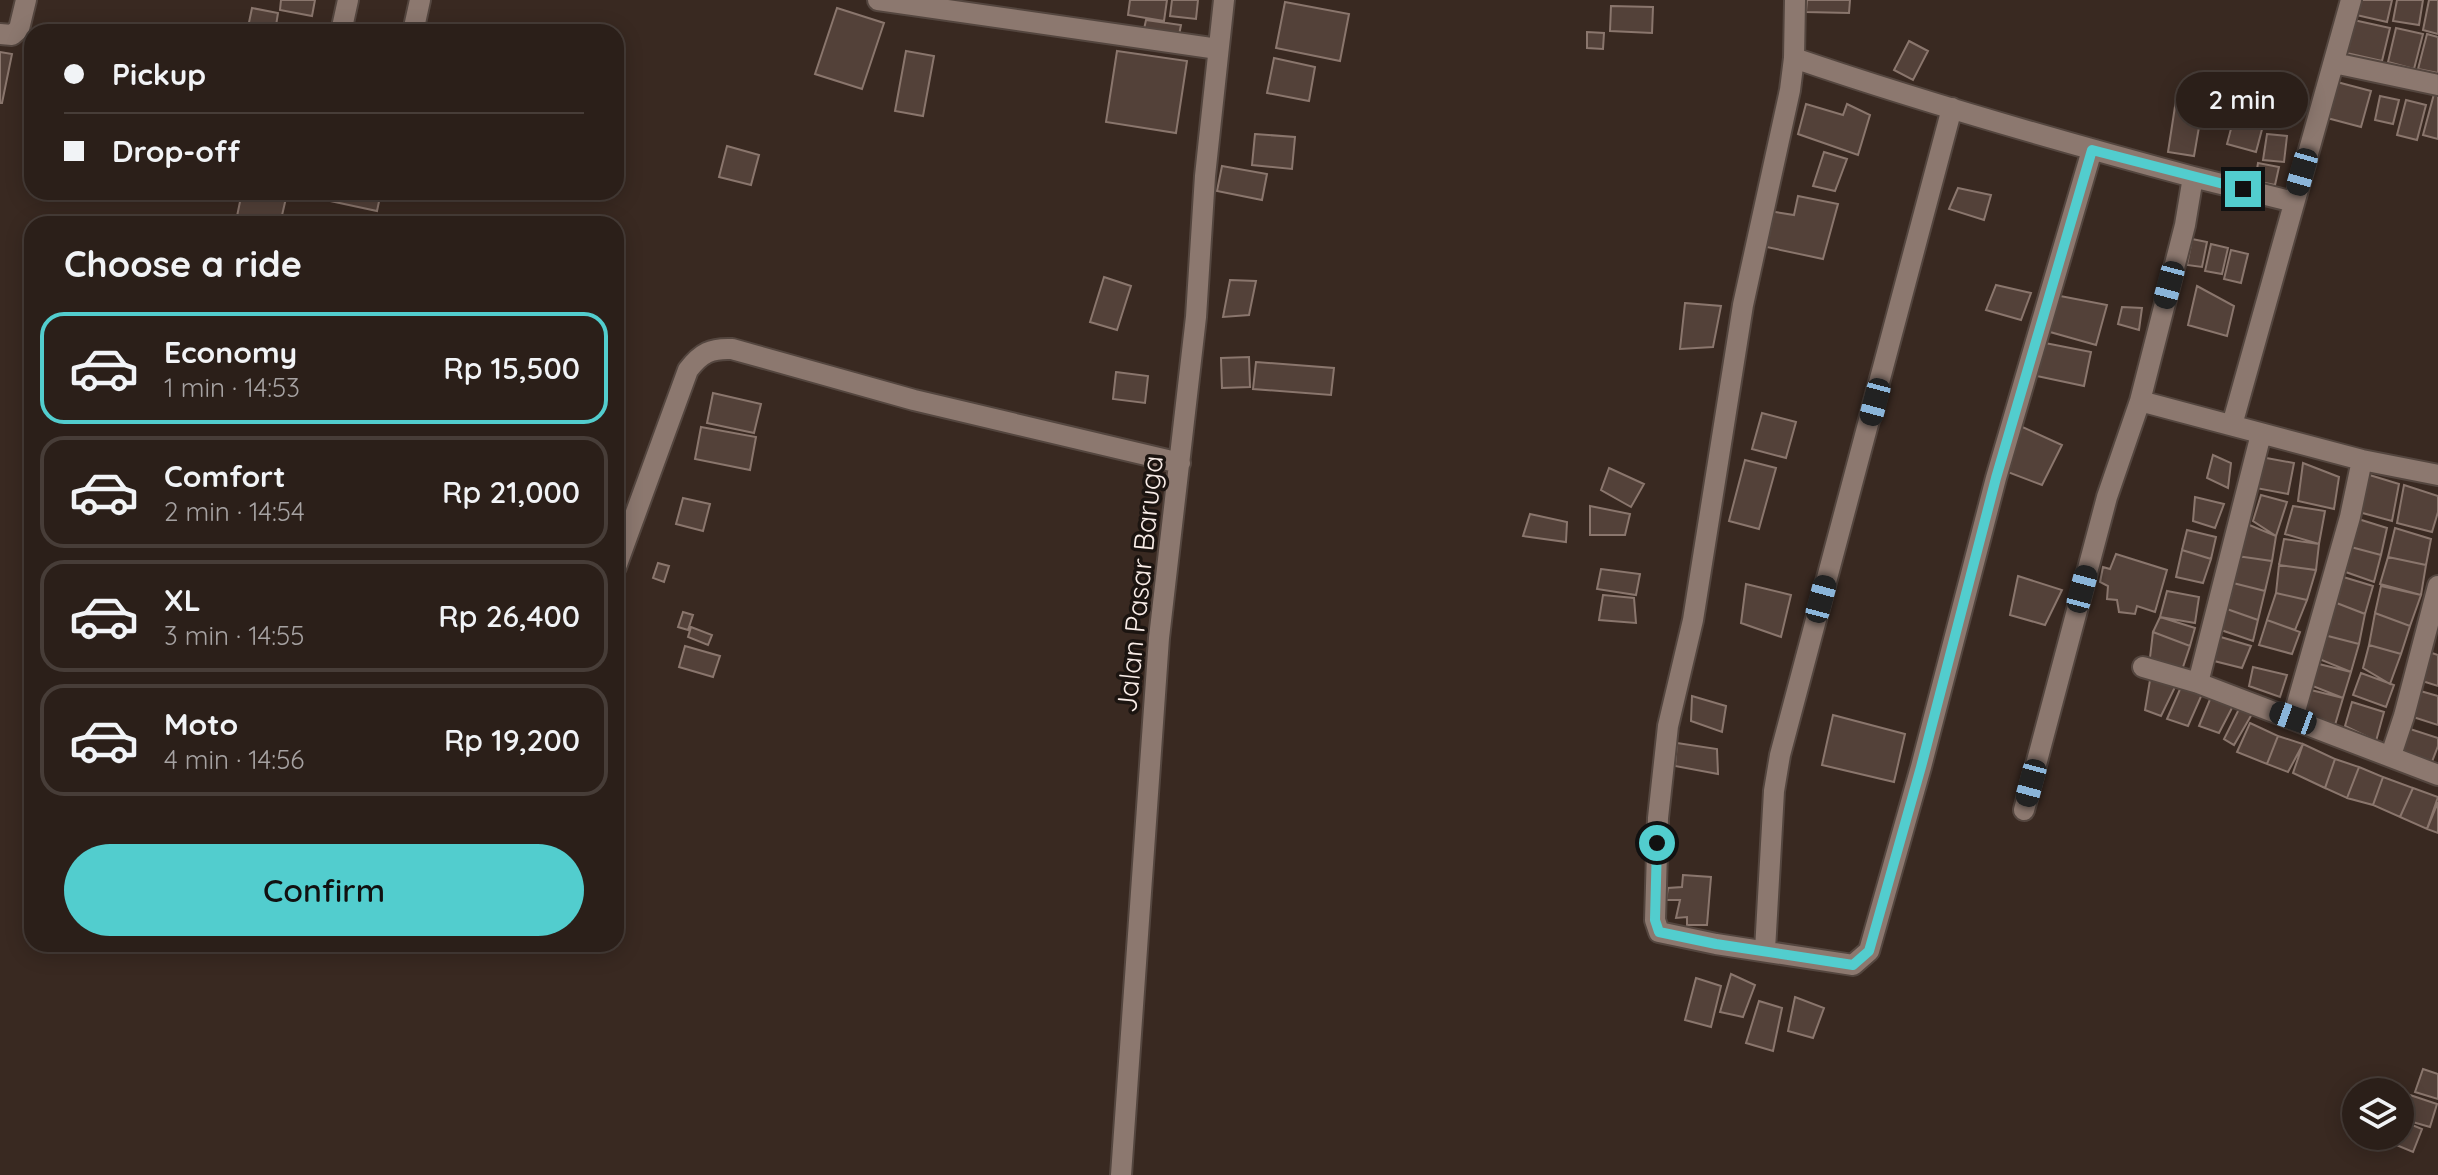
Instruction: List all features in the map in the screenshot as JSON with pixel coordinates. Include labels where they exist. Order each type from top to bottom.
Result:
[{"type":"street","points":[[0,34],[12,35],[19,29],[26,0]]},
{"type":"street","points":[[343,24],[348,0]]},
{"type":"street","points":[[415,24],[420,0]]},
{"type":"street","points":[[878,0],[921,3],[1218,49]]},
{"type":"street","name":"Jalan Pasar Baruga","points":[[1121,1175],[1159,638],[1196,317],[1205,176],[1224,0]]},
{"type":"street","points":[[1795,0],[1790,90],[1743,305],[1693,620],[1668,726],[1658,818],[1655,920],[1659,932],[1853,965],[1869,951],[1921,767],[1996,478],[2092,150]]},
{"type":"street","points":[[2232,425],[2351,0]]},
{"type":"street","points":[[1794,58],[1866,83],[2092,150],[2294,202]]},
{"type":"street","points":[[2334,63],[2438,85]]},
{"type":"street","points":[[1765,950],[1774,791],[1780,755],[1952,108]]},
{"type":"street","points":[[2024,810],[2107,497],[2140,401],[2185,225],[2193,177]]},
{"type":"street","points":[[624,545],[688,370],[698,357],[717,349],[732,349],[952,410],[1180,463]]},
{"type":"street","points":[[2140,401],[2362,460],[2438,475]]},
{"type":"street","points":[[2198,683],[2261,434]]},
{"type":"street","points":[[2293,718],[2342,547],[2362,460]]},
{"type":"street","points":[[2391,755],[2438,586]]},
{"type":"street","points":[[2143,667],[2198,683],[2438,775]]},
{"type":"building","points":[[281,0],[315,0],[312,16],[280,10]]},
{"type":"building","points":[[1130,0],[1167,0],[1164,21],[1128,15]]},
{"type":"building","points":[[1172,0],[1198,0],[1196,19],[1170,16]]},
{"type":"building","points":[[1807,0],[1850,0],[1849,13],[1806,12]]},
{"type":"building","points":[[2355,0],[2392,0],[2387,22],[2352,14]]},
{"type":"building","points":[[2397,0],[2423,0],[2419,25],[2393,21]]},
{"type":"building","points":[[2429,0],[2438,0],[2438,34],[2423,30]]},
{"type":"building","points":[[1285,2],[1349,14],[1340,61],[1276,48]]},
{"type":"building","points":[[1611,6],[1653,7],[1652,33],[1610,31]]},
{"type":"building","points":[[252,8],[278,13],[276,24],[249,24]]},
{"type":"building","points":[[837,8],[884,23],[862,89],[815,74]]},
{"type":"building","points":[[2349,19],[2390,28],[2382,61],[2342,52]]},
{"type":"building","points":[[1146,20],[1181,25],[1179,35],[1144,29]]},
{"type":"building","points":[[2396,28],[2423,34],[2414,69],[2388,62]]},
{"type":"building","points":[[1587,32],[1604,33],[1603,49],[1587,48]]},
{"type":"building","points":[[2427,34],[2438,37],[2438,73],[2418,69]]},
{"type":"building","points":[[1909,41],[1928,51],[1913,80],[1894,70]]},
{"type":"building","points":[[906,51],[934,56],[923,116],[895,111]]},
{"type":"building","points":[[1117,51],[1187,61],[1176,133],[1106,122]]},
{"type":"building","points":[[0,52],[12,54],[2,103],[0,103]]},
{"type":"building","points":[[1274,58],[1315,67],[1309,101],[1267,93]]},
{"type":"building","points":[[2337,82],[2371,91],[2361,127],[2327,118]]},
{"type":"building","points":[[2434,94],[2438,95],[2438,139],[2423,135]]},
{"type":"building","points":[[2380,96],[2399,100],[2393,124],[2375,120]]},
{"type":"building","points":[[2176,100],[2203,104],[2194,156],[2168,152]]},
{"type":"building","points":[[2406,100],[2426,105],[2417,140],[2397,135]]},
{"type":"building","points":[[1806,104],[1843,115],[1847,104],[1870,115],[1858,155],[1798,134]]},
{"type":"building","points":[[2236,110],[2265,118],[2256,152],[2227,144]]},
{"type":"building","points":[[1255,134],[1295,137],[1292,169],[1252,165]]},
{"type":"building","points":[[2267,134],[2287,136],[2284,162],[2263,160]]},
{"type":"building","points":[[727,146],[759,155],[751,185],[719,177]]},
{"type":"building","points":[[1824,152],[1847,159],[1835,191],[1813,186]]},
{"type":"building","points":[[2258,163],[2279,167],[2275,185],[2255,181]]},
{"type":"building","points":[[1222,166],[1267,174],[1262,200],[1217,191]]},
{"type":"building","points":[[1958,188],[1991,195],[1984,220],[1949,209]]},
{"type":"building","points":[[1798,196],[1838,204],[1823,259],[1762,246],[1769,211],[1794,215]]},
{"type":"building","points":[[240,200],[286,200],[282,216],[237,216]]},
{"type":"building","points":[[325,200],[379,200],[377,211]]},
{"type":"building","points":[[2192,239],[2207,242],[2202,267],[2187,265]]},
{"type":"building","points":[[2211,244],[2228,248],[2222,274],[2205,271]]},
{"type":"building","points":[[2231,250],[2248,254],[2241,283],[2224,279]]},
{"type":"building","points":[[1104,277],[1131,286],[1117,330],[1090,322]]},
{"type":"building","points":[[1230,280],[1256,281],[1249,315],[1223,317]]},
{"type":"building","points":[[1996,285],[2031,293],[2021,320],[1986,310]]},
{"type":"building","points":[[2197,286],[2234,306],[2227,336],[2188,325]]},
{"type":"building","points":[[2055,295],[2107,305],[2096,345],[2043,330]]},
{"type":"building","points":[[1685,303],[1721,306],[1713,347],[1680,349]]},
{"type":"building","points":[[2122,307],[2142,308],[2139,330],[2118,324]]},
{"type":"building","points":[[2040,342],[2091,352],[2084,386],[2032,375]]},
{"type":"building","points":[[1249,357],[1250,387],[1222,388],[1221,358]]},
{"type":"building","points":[[1256,362],[1334,368],[1331,395],[1253,389]]},
{"type":"building","points":[[1116,372],[1148,376],[1145,403],[1113,399]]},
{"type":"building","points":[[713,393],[761,404],[754,433],[707,423]]},
{"type":"building","points":[[1762,413],[1796,422],[1786,458],[1752,449]]},
{"type":"building","points":[[2018,425],[2062,445],[2042,485],[2005,471]]},
{"type":"building","points":[[701,427],[756,437],[750,470],[695,459]]},
{"type":"building","points":[[2213,455],[2231,463],[2228,488],[2207,478]]},
{"type":"building","points":[[2261,457],[2294,463],[2288,494],[2256,488]]},
{"type":"building","points":[[1745,460],[1776,468],[1759,529],[1729,521]]},
{"type":"building","points":[[2303,463],[2339,477],[2334,509],[2298,501]]},
{"type":"building","points":[[1609,468],[1644,484],[1631,507],[1601,490]]},
{"type":"building","points":[[2363,473],[2399,484],[2392,521],[2355,511]]},
{"type":"building","points":[[2404,485],[2438,496],[2438,512],[2432,532],[2397,523]]},
{"type":"building","points":[[2261,495],[2287,502],[2276,536],[2253,521]]},
{"type":"building","points":[[2195,497],[2224,504],[2215,528],[2193,521]]},
{"type":"building","points":[[683,498],[710,504],[703,531],[676,524]]},
{"type":"building","points":[[1590,506],[1630,514],[1625,535],[1590,535]]},
{"type":"building","points":[[2293,506],[2325,511],[2319,544],[2285,534]]},
{"type":"building","points":[[1530,514],[1567,522],[1566,542],[1523,536]]},
{"type":"building","points":[[2355,518],[2387,528],[2381,555],[2347,546]]},
{"type":"building","points":[[2247,524],[2276,536],[2272,561],[2237,556]]},
{"type":"building","points":[[2395,528],[2431,539],[2426,565],[2388,557]]},
{"type":"building","points":[[2187,530],[2216,537],[2211,559],[2182,550]]},
{"type":"building","points":[[2284,539],[2319,544],[2316,570],[2279,565]]},
{"type":"building","points":[[2347,546],[2381,555],[2374,582],[2340,570]]},
{"type":"building","points":[[2182,550],[2211,559],[2203,583],[2176,577]]},
{"type":"building","points":[[2116,554],[2167,570],[2155,612],[2137,606],[2135,614],[2119,612],[2117,600],[2107,599],[2108,586],[2100,582],[2103,567],[2110,569]]},
{"type":"building","points":[[2237,556],[2272,561],[2265,591],[2233,583]]},
{"type":"building","points":[[2388,557],[2426,565],[2421,595],[2380,584]]},
{"type":"building","points":[[658,563],[669,566],[664,582],[653,578]]},
{"type":"building","points":[[2279,565],[2316,570],[2307,600],[2276,593]]},
{"type":"building","points":[[1601,569],[1640,574],[1636,595],[1597,589]]},
{"type":"building","points":[[2018,576],[2062,590],[2045,625],[2010,615]]},
{"type":"building","points":[[2340,576],[2373,586],[2365,614],[2334,602]]},
{"type":"building","points":[[2233,583],[2265,591],[2258,620],[2224,608]]},
{"type":"building","points":[[1746,584],[1791,595],[1781,637],[1741,623]]},
{"type":"building","points":[[2381,586],[2421,595],[2410,626],[2375,613]]},
{"type":"building","points":[[2167,591],[2199,597],[2195,623],[2160,617]]},
{"type":"building","points":[[2276,593],[2307,600],[2295,630],[2267,620]]},
{"type":"building","points":[[1603,595],[1634,598],[1636,623],[1599,620]]},
{"type":"building","points":[[2334,602],[2365,614],[2359,644],[2324,635]]},
{"type":"building","points":[[2224,608],[2258,620],[2253,641],[2218,629]]},
{"type":"building","points":[[683,612],[693,615],[688,630],[678,627]]},
{"type":"building","points":[[2375,613],[2410,626],[2401,654],[2369,645]]},
{"type":"building","points":[[2160,617],[2195,628],[2190,646],[2153,632]]},
{"type":"building","points":[[2267,620],[2300,632],[2292,654],[2259,645]]},
{"type":"building","points":[[691,627],[712,635],[708,645],[688,637]]},
{"type":"building","points":[[2153,632],[2190,646],[2181,673],[2149,666]]},
{"type":"building","points":[[2214,635],[2251,646],[2242,668],[2206,659]]},
{"type":"building","points":[[2324,635],[2359,644],[2351,672],[2319,659]]},
{"type":"building","points":[[2369,645],[2401,654],[2390,684],[2363,668]]},
{"type":"building","points":[[685,646],[720,656],[713,677],[679,667]]},
{"type":"building","points":[[2426,651],[2438,655],[2438,686],[2416,679]]},
{"type":"building","points":[[2315,663],[2351,672],[2343,698],[2305,683]]},
{"type":"building","points":[[2253,667],[2287,675],[2280,697],[2249,686]]},
{"type":"building","points":[[2361,673],[2394,685],[2386,707],[2353,695]]},
{"type":"building","points":[[2150,680],[2176,685],[2161,716],[2145,710]]},
{"type":"building","points":[[2181,687],[2203,692],[2188,726],[2167,719]]},
{"type":"building","points":[[2307,689],[2343,698],[2335,725],[2300,714]]},
{"type":"building","points":[[2417,690],[2438,696],[2438,725],[2410,716]]},
{"type":"building","points":[[1692,696],[1726,706],[1722,732],[1691,721]]},
{"type":"building","points":[[2211,697],[2233,706],[2219,733],[2199,726]]},
{"type":"building","points":[[2352,702],[2384,712],[2376,741],[2345,726]]},
{"type":"building","points":[[2239,709],[2252,714],[2234,745],[2224,739]]},
{"type":"building","points":[[1833,715],[1905,734],[1894,782],[1822,765]]},
{"type":"building","points":[[2250,723],[2278,736],[2267,764],[2237,752]]},
{"type":"building","points":[[2407,728],[2438,738],[2430,767],[2400,750]]},
{"type":"building","points":[[2278,736],[2303,744],[2288,772],[2267,764]]},
{"type":"building","points":[[1677,743],[1717,749],[1718,774],[1675,766]]},
{"type":"building","points":[[2303,744],[2335,759],[2325,788],[2293,773]]},
{"type":"building","points":[[2335,759],[2359,767],[2347,798],[2325,788]]},
{"type":"building","points":[[2359,767],[2383,777],[2373,805],[2347,798]]},
{"type":"building","points":[[2383,777],[2413,788],[2400,817],[2373,805]]},
{"type":"building","points":[[2413,788],[2438,797],[2427,829],[2400,817]]},
{"type":"building","points":[[2438,802],[2438,833],[2427,829]]},
{"type":"building","points":[[1683,875],[1711,877],[1707,925],[1687,925],[1687,917],[1676,918],[1680,900],[1666,900],[1668,888],[1682,887]]},
{"type":"building","points":[[1731,974],[1755,985],[1743,1017],[1720,1012]]},
{"type":"building","points":[[1696,978],[1721,986],[1711,1027],[1685,1020]]},
{"type":"building","points":[[1795,997],[1824,1008],[1813,1038],[1788,1031]]},
{"type":"building","points":[[1759,1001],[1782,1008],[1773,1051],[1746,1043]]},
{"type":"building","points":[[2423,1069],[2438,1074],[2438,1099],[2415,1092]]},
{"type":"building","points":[[2414,1096],[2437,1104],[2430,1127],[2414,1122]]},
{"type":"building","points":[[2414,1126],[2422,1129],[2414,1149]]},
{"type":"route","points":[[1657,843],[1655,920],[1659,932],[1853,965],[1869,951],[1971,581],[1996,478],[2092,150],[2243,189]]}]
